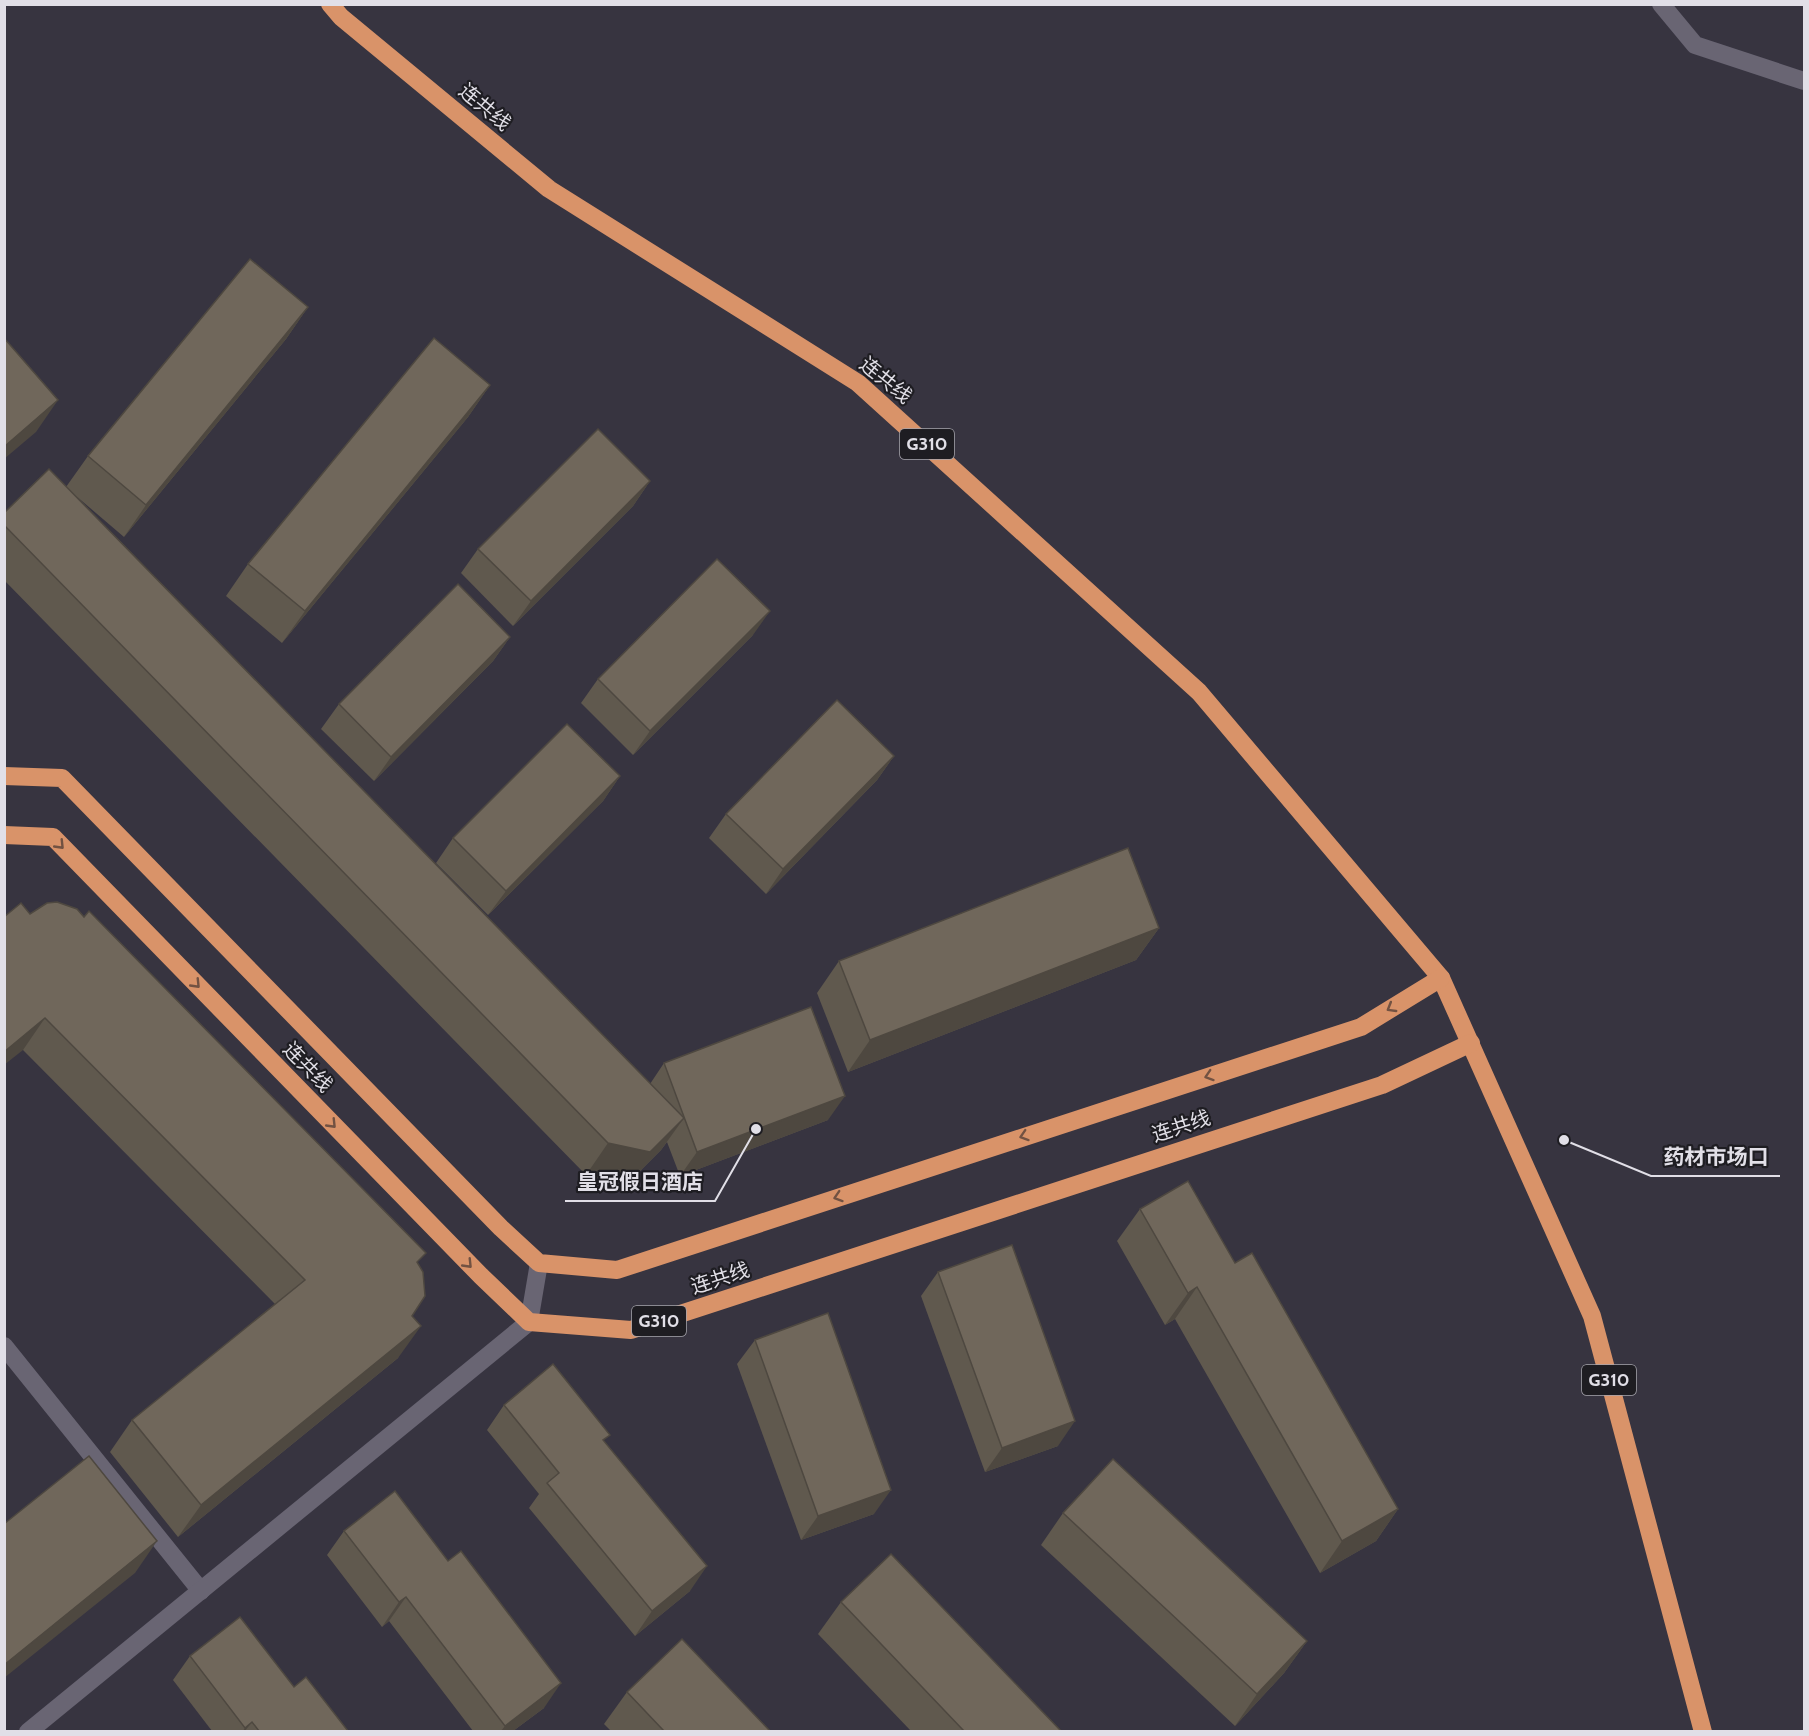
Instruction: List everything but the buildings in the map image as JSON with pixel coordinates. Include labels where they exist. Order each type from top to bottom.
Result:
[{"type":"highway","name":"连共线","points":[[4,836],[52,837],[481,1276],[529,1322],[631,1330],[1382,1084],[1471,1043],[1441,978],[1199,692],[858,383],[549,189],[341,17],[330,4]]},
{"type":"highway","name":"连共线","points":[[4,776],[62,778],[501,1228],[539,1263],[617,1269],[1361,1027],[1441,978]]},
{"type":"highway","name":"G310","points":[[1471,1043],[1592,1316],[1703,1731]]},
{"type":"street","points":[[1661,4],[1695,45],[1804,81]]},
{"type":"street","points":[[28,1731],[529,1322],[539,1263]]},
{"type":"street","points":[[4,1346],[201,1591]]},
{"type":"place","name":"皇冠假日酒店","points":[[756,1129]]},
{"type":"place","name":"药材市场口","points":[[1564,1140]]}]
